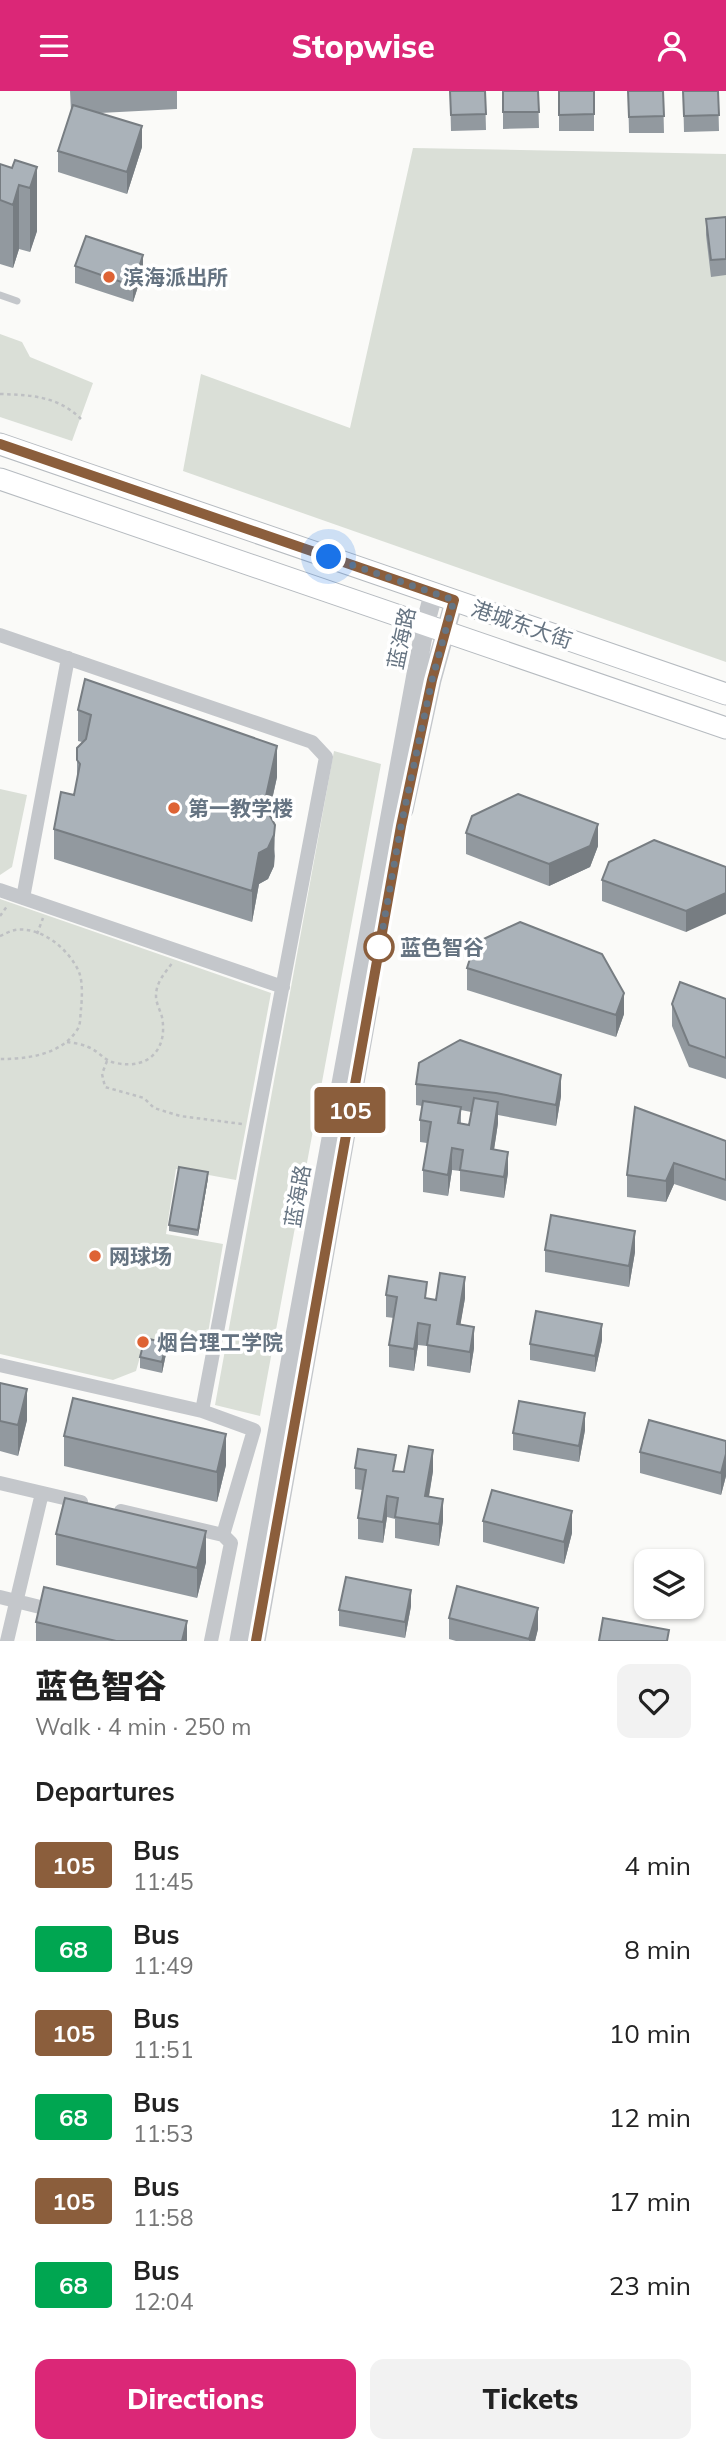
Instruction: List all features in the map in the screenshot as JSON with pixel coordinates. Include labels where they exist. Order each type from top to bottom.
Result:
[{"type":"main road","name":"港城东大街","points":[[0,444],[726,694]]},
{"type":"main road","name":"港城东大街","points":[[0,479],[726,728]]},
{"type":"street","name":"蓝海路","points":[[239,1641],[425,625],[444,598]]},
{"type":"street","name":"蓝海路","points":[[256,1641],[401,826],[432,680],[446,631],[444,598]]},
{"type":"street","points":[[0,635],[312,742],[326,757],[202,1411]]},
{"type":"street","points":[[17,900],[68,658]]},
{"type":"street","points":[[0,890],[17,900],[283,987]]},
{"type":"street","points":[[0,1365],[202,1411],[254,1430],[223,1535]]},
{"type":"street","points":[[0,1483],[223,1535],[231,1543],[211,1641]]},
{"type":"street","points":[[7,1641],[42,1493]]},
{"type":"street","points":[[0,1597],[65,1613]]},
{"type":"lane","points":[[0,295],[17,301]]},
{"type":"path","points":[[0,394],[47,398],[72,410],[81,419]]},
{"type":"path","points":[[0,916],[17,900]]},
{"type":"path","points":[[37,934],[44,914]]},
{"type":"path","points":[[0,936],[16,930],[37,934],[55,942],[69,956],[80,974],[82,1002],[79,1028],[67,1042],[28,1059],[0,1059]]},
{"type":"path","points":[[67,1042],[90,1048],[107,1061],[141,1064],[158,1050],[164,1035],[156,997],[160,979],[175,960]]},
{"type":"path","points":[[107,1061],[102,1074],[105,1087],[144,1098],[154,1108],[180,1115],[237,1125],[246,1123]]},
{"type":"shaded area","points":[[413,148],[726,154],[726,662],[183,471],[201,374],[350,428]]},
{"type":"shaded area","points":[[0,334],[22,342],[30,357],[93,383],[72,441],[0,417]]},
{"type":"shaded area","points":[[334,751],[381,764],[260,1416],[215,1405]]},
{"type":"shaded area","points":[[0,789],[27,795],[12,867],[0,875]]},
{"type":"shaded area","points":[[0,899],[271,993],[236,1180],[176,1169],[166,1234],[223,1244],[205,1351],[144,1343],[136,1371],[113,1380],[0,1354]]},
{"type":"building","points":[[450,91],[485,91],[486,114],[451,115]]},
{"type":"building","points":[[503,91],[538,91],[539,112],[503,112]]},
{"type":"building","points":[[559,91],[594,91],[594,114],[559,115]]},
{"type":"building","points":[[628,91],[663,91],[664,116],[629,117]]},
{"type":"building","points":[[683,91],[718,91],[719,115],[684,116]]},
{"type":"building","points":[[73,105],[142,126],[127,172],[58,151]]},
{"type":"building","points":[[15,160],[37,167],[30,188],[19,185],[13,205],[0,200],[0,164],[12,168]]},
{"type":"building","points":[[726,217],[726,259],[711,260],[706,219]]},
{"type":"building","points":[[86,236],[143,255],[133,286],[75,266]]},
{"type":"building","name":"第一教学楼","points":[[85,679],[277,746],[264,805],[275,825],[274,835],[268,848],[259,853],[252,891],[54,829],[61,792],[74,795],[80,764],[77,760],[77,748],[86,739],[91,715],[78,710]]},
{"type":"building","points":[[518,794],[598,824],[590,846],[549,864],[466,833],[472,816]]},
{"type":"building","points":[[654,840],[726,867],[726,893],[686,911],[602,880],[609,862]]},
{"type":"building","points":[[520,922],[602,954],[624,993],[616,1015],[467,968],[475,943]]},
{"type":"building","points":[[680,982],[726,999],[726,1058],[689,1045],[672,1004]]},
{"type":"building","points":[[460,1040],[561,1075],[556,1105],[496,1093],[416,1084],[419,1063]]},
{"type":"building","points":[[474,1098],[498,1102],[491,1149],[508,1152],[504,1177],[460,1170],[463,1150],[452,1148],[448,1175],[423,1170],[431,1122],[420,1120],[423,1101],[461,1107],[458,1123],[469,1125]]},
{"type":"building","points":[[635,1107],[726,1141],[726,1180],[674,1163],[666,1181],[627,1175]]},
{"type":"building","points":[[179,1167],[208,1172],[198,1230],[169,1225]]},
{"type":"building","points":[[551,1215],[635,1231],[629,1266],[545,1250]]},
{"type":"building","points":[[440,1273],[465,1277],[457,1324],[474,1327],[470,1352],[427,1345],[430,1325],[418,1323],[414,1349],[389,1345],[397,1297],[386,1295],[389,1276],[427,1282],[425,1298],[436,1300]]},
{"type":"building","points":[[536,1311],[602,1324],[595,1356],[530,1344]]},
{"type":"building","points":[[145,1338],[166,1343],[162,1362],[140,1357]]},
{"type":"building","points":[[0,1383],[27,1389],[18,1425],[0,1421]]},
{"type":"building","points":[[73,1398],[226,1434],[217,1472],[64,1436]]},
{"type":"building","points":[[519,1401],[585,1413],[579,1446],[513,1433]]},
{"type":"building","points":[[649,1420],[726,1441],[721,1473],[640,1452]]},
{"type":"building","points":[[409,1446],[433,1450],[425,1496],[443,1499],[439,1524],[395,1517],[398,1498],[387,1496],[383,1522],[358,1518],[366,1470],[355,1468],[358,1449],[396,1455],[393,1471],[404,1472]]},
{"type":"building","points":[[492,1490],[572,1511],[564,1542],[483,1521]]},
{"type":"building","points":[[65,1498],[206,1531],[197,1568],[56,1534]]},
{"type":"building","points":[[346,1577],[411,1590],[405,1622],[339,1610]]},
{"type":"building","points":[[457,1586],[538,1608],[529,1639],[449,1618]]},
{"type":"building","points":[[44,1587],[187,1621],[182,1641],[116,1641],[36,1622]]},
{"type":"building","points":[[603,1618],[669,1630],[667,1641],[599,1641]]},
{"type":"bus line","name":"105","points":[[0,444],[454,600],[432,680],[401,826],[256,1641]]},
{"type":"place","name":"滨海派出所","points":[[109,277]]},
{"type":"place","name":"第一教学楼","points":[[174,808]]},
{"type":"place","name":"蓝色智谷","points":[[379,947]]},
{"type":"place","name":"网球场","points":[[95,1256]]},
{"type":"place","name":"烟台理工学院","points":[[143,1342]]},
{"type":"route","points":[[329,557],[433,595],[454,600],[432,680],[401,826],[379,950],[379,947]]}]
